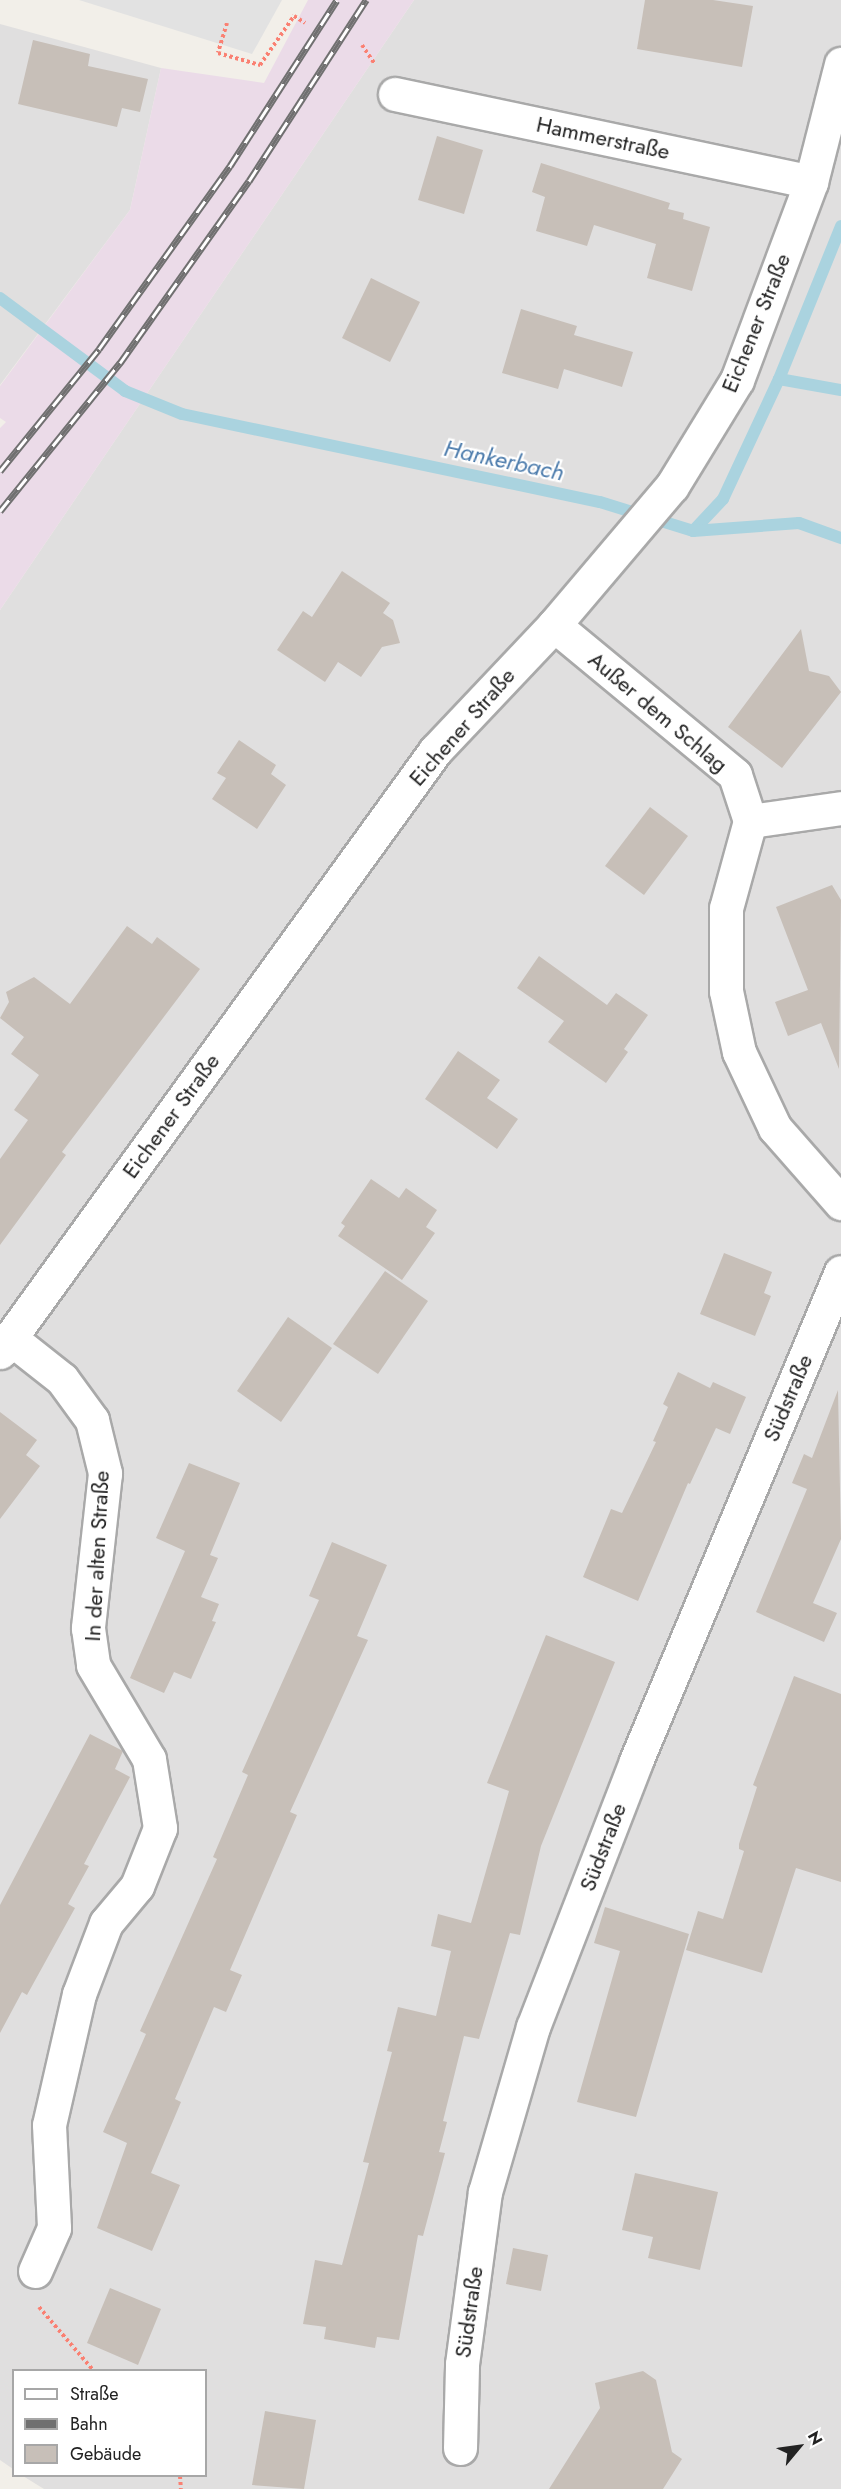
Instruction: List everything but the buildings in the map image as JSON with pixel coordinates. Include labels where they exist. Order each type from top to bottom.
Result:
[{"type":"street","name":"Eichener Straße","points":[[5,1345],[435,751],[554,625],[672,486],[737,380],[812,182],[841,64]]},
{"type":"street","name":"Hammerstraße","points":[[395,94],[812,182]]},
{"type":"street","name":"Außer dem Schlag","points":[[554,625],[735,775],[750,821]]},
{"type":"street","points":[[841,808],[750,821],[726,908],[726,991],[739,1052],[775,1128],[841,1203]]},
{"type":"street","name":"Südstraße","points":[[460,2448],[462,2364],[485,2193],[533,2027],[636,1761],[841,1272]]},
{"type":"street","name":"In der alten Straße","points":[[5,1345],[62,1379],[92,1420],[105,1473],[88,1628],[93,1665],[149,1759],[160,1827],[137,1886],[106,1923],[79,1994],[49,2125],[54,2228],[35,2271]]},
{"type":"path","points":[[227,23],[218,52],[260,65],[294,16],[305,23]]},
{"type":"path","points":[[35,2271],[39,2309],[92,2369]]},
{"type":"shaded area","points":[[79,0],[282,0],[252,54]]},
{"type":"shaded area","points":[[308,0],[414,0],[0,610],[0,428],[6,422],[0,418],[0,386],[130,210],[161,68],[264,83]]},
{"type":"shaded area","points":[[414,0],[841,0],[841,2489],[44,2489],[25,2477],[207,2477],[207,2369],[12,2369],[12,2468],[0,2460],[0,610]]},
{"type":"shaded area","points":[[0,24],[161,68],[130,210],[0,385]]},
{"type":"waterway","name":"Hankerbach","points":[[0,298],[125,391],[182,414],[600,502],[693,531],[723,499],[779,379],[841,226]]},
{"type":"waterway","points":[[779,379],[841,390]]},
{"type":"waterway","points":[[693,531],[799,523],[841,538]]},
{"type":"railway","points":[[0,471],[99,349],[230,166],[337,0]]},
{"type":"railway","points":[[0,511],[120,363],[249,181],[366,0]]}]
